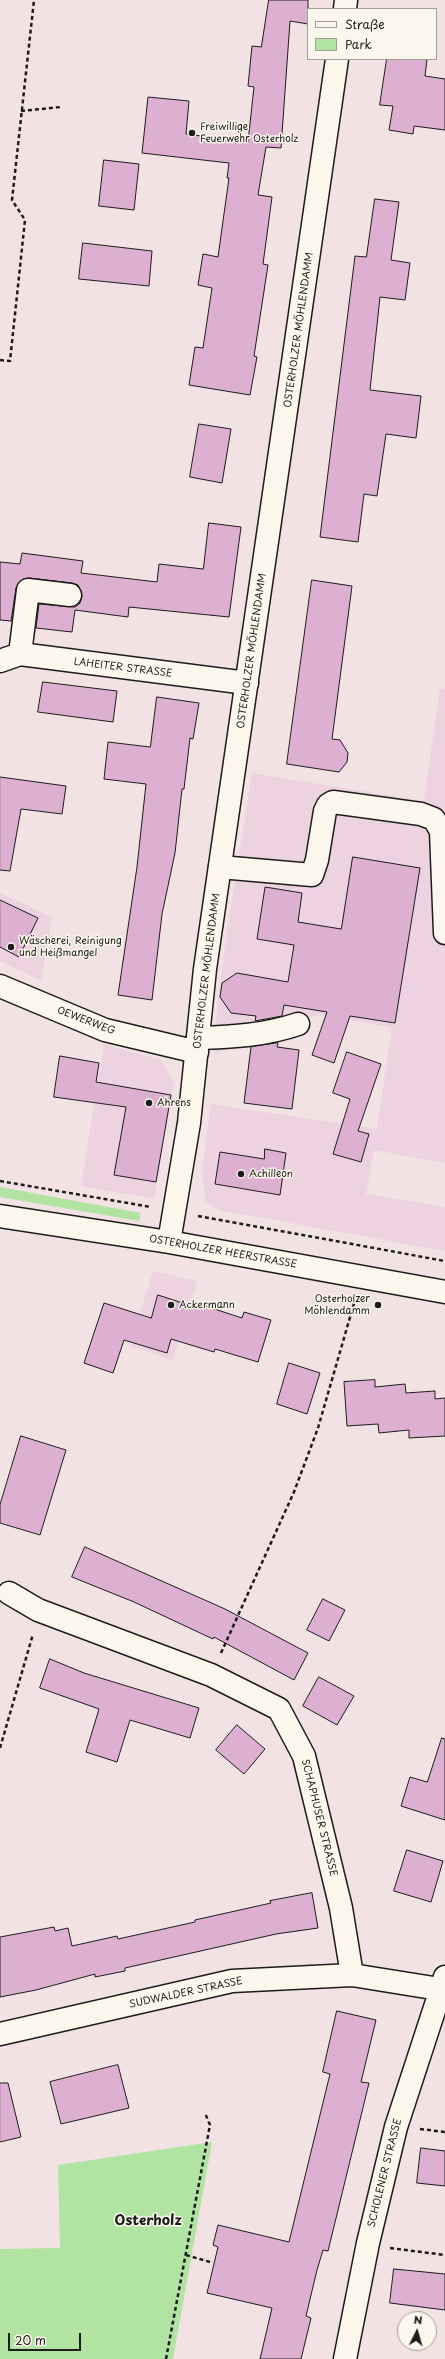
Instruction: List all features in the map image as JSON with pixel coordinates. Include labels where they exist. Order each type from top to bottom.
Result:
[{"type":"street","name":"OSTERHOLZER MÖHLENDAMM","points":[[169,1242],[189,1123],[205,969],[337,60]]},
{"type":"street","points":[[10,657],[28,590],[70,595]]},
{"type":"street","name":"LAHEITER STRASSE","points":[[10,657],[247,683]]},
{"type":"street","points":[[220,867],[312,875],[317,860],[325,811],[328,805],[333,802],[422,814],[434,819],[441,831],[445,933]]},
{"type":"street","name":"OEWERWEG","points":[[0,986],[105,1030],[198,1045],[276,1031],[298,1024]]},
{"type":"street","name":"OSTERHOLZER HEERSTRASSE","points":[[0,1216],[169,1242],[445,1292]]},
{"type":"street","name":"SCHAPHUSER STRASSE","points":[[10,1593],[38,1610],[211,1675],[279,1709],[304,1756],[341,1908],[352,1975]]},
{"type":"street","name":"SUDWALDER STRASSE","points":[[0,2034],[232,1981],[352,1975],[444,1985]]},
{"type":"street","name":"SCHOLENER STRASSE","points":[[345,2359],[368,2243],[396,2127],[444,1985]]},
{"type":"path","points":[[0,360],[10,361],[25,220],[12,200],[34,0]]},
{"type":"path","points":[[21,111],[61,107]]},
{"type":"path","points":[[0,1181],[174,1211],[445,1261]]},
{"type":"path","points":[[211,1675],[297,1485],[318,1428],[353,1312],[360,1276]]},
{"type":"path","points":[[0,1748],[29,1653],[38,1610]]},
{"type":"path","points":[[166,2359],[210,2125],[205,2113]]},
{"type":"path","points":[[368,2243],[393,2249],[445,2255]]},
{"type":"path","points":[[186,2255],[210,2262]]},
{"type":"shaded area","points":[[440,689],[445,689],[445,1163],[374,1150],[366,1194],[445,1207],[445,1251],[219,1210],[205,1201],[202,1169],[211,1104],[377,1129],[392,1028],[319,1014],[215,1054],[217,1007],[228,924],[252,773],[424,801]]},
{"type":"shaded area","points":[[0,893],[52,917],[41,981],[0,961]]},
{"type":"shaded area","points":[[104,1044],[161,1060],[174,1083],[154,1199],[81,1186]]},
{"type":"shaded area","points":[[153,1271],[197,1281],[173,1360],[130,1346]]},
{"type":"green space","points":[[0,1187],[141,1213],[139,1221],[0,1197]]},
{"type":"green space","points":[[212,2142],[173,2359],[0,2359],[0,2249],[60,2248],[58,2165]]},
{"type":"building","points":[[269,0],[308,0],[307,24],[290,21],[281,148],[266,147],[258,195],[272,197],[263,264],[268,265],[254,356],[257,357],[250,395],[189,385],[195,347],[203,348],[212,288],[198,285],[203,254],[218,257],[229,178],[227,178],[229,163],[142,153],[148,97],[189,101],[186,134],[248,142],[254,87],[248,86],[252,46],[261,47]]},
{"type":"building","points":[[387,60],[427,60],[425,76],[445,79],[445,130],[414,126],[413,134],[389,130],[393,106],[380,105]]},
{"type":"building","points":[[104,160],[139,164],[134,210],[99,206]]},
{"type":"building","points":[[375,199],[399,202],[391,260],[410,263],[405,300],[380,297],[370,390],[421,396],[416,438],[386,434],[377,496],[364,494],[358,542],[320,537],[355,256],[366,257]]},
{"type":"building","points":[[83,243],[152,251],[149,286],[79,279]]},
{"type":"building","points":[[199,424],[231,429],[222,483],[190,477]]},
{"type":"building","points":[[209,523],[241,527],[229,617],[129,607],[128,617],[75,610],[72,632],[36,628],[39,604],[75,607],[80,603],[82,596],[78,585],[29,578],[23,579],[16,588],[11,621],[0,620],[0,562],[20,564],[22,553],[83,561],[81,573],[157,582],[159,564],[203,569]]},
{"type":"building","points":[[312,580],[352,586],[332,739],[340,740],[348,753],[347,762],[339,772],[287,764]]},
{"type":"building","points":[[43,682],[117,691],[113,722],[38,712]]},
{"type":"building","points":[[157,697],[199,703],[193,739],[190,738],[184,789],[182,789],[175,853],[162,914],[152,1000],[118,995],[137,867],[146,784],[104,779],[108,742],[150,747]]},
{"type":"building","points":[[0,777],[66,786],[62,814],[21,809],[10,871],[0,870]]},
{"type":"building","points":[[353,857],[420,868],[395,1023],[350,1016],[334,1063],[312,1055],[327,1012],[284,1005],[282,1016],[255,1021],[256,1016],[231,1013],[220,997],[222,983],[237,973],[288,982],[294,945],[257,939],[265,887],[302,893],[298,922],[341,929]]},
{"type":"building","points":[[0,900],[38,918],[19,957],[0,947]]},
{"type":"building","points":[[278,1043],[277,1047],[299,1050],[292,1109],[244,1103],[251,1047]]},
{"type":"building","points":[[347,1052],[381,1064],[358,1131],[369,1134],[361,1162],[333,1154],[350,1099],[333,1093]]},
{"type":"building","points":[[60,1056],[99,1063],[96,1082],[171,1095],[156,1182],[114,1175],[126,1107],[54,1097]]},
{"type":"building","points":[[265,1149],[286,1153],[280,1195],[215,1184],[220,1152],[264,1159]]},
{"type":"building","points":[[158,1295],[198,1308],[199,1304],[242,1318],[244,1312],[271,1320],[258,1362],[215,1349],[214,1352],[171,1339],[167,1353],[124,1340],[113,1373],[84,1363],[104,1303],[151,1318]]},
{"type":"building","points":[[289,1363],[320,1373],[307,1414],[277,1404]]},
{"type":"building","points":[[375,1380],[375,1387],[405,1384],[406,1393],[435,1391],[435,1399],[445,1398],[445,1436],[409,1438],[409,1430],[379,1433],[378,1424],[347,1426],[344,1382]]},
{"type":"building","points":[[21,1436],[66,1450],[40,1535],[0,1523],[0,1505]]},
{"type":"building","points":[[85,1547],[225,1609],[308,1653],[294,1680],[214,1637],[213,1639],[134,1602],[72,1577]]},
{"type":"building","points":[[323,1599],[345,1610],[329,1641],[307,1630]]},
{"type":"building","points":[[50,1659],[84,1673],[199,1708],[190,1738],[130,1720],[117,1762],[86,1752],[99,1709],[40,1688]]},
{"type":"building","points":[[319,1677],[354,1696],[337,1725],[303,1706]]},
{"type":"building","points":[[237,1725],[265,1749],[244,1774],[216,1750]]},
{"type":"building","points":[[442,1738],[445,1739],[445,1820],[401,1806],[410,1777],[427,1782]]},
{"type":"building","points":[[407,1850],[443,1861],[431,1902],[394,1891]]},
{"type":"building","points":[[312,1893],[318,1928],[276,1934],[125,1968],[125,1971],[95,1977],[95,1974],[36,1990],[0,1997],[0,1937],[54,1927],[55,1931],[68,1928],[72,1946],[117,1936],[118,1939],[195,1922],[195,1920],[271,1903],[270,1901]]},
{"type":"building","points":[[337,2011],[376,2020],[361,2082],[369,2083],[328,2251],[323,2250],[317,2270],[306,2316],[311,2318],[301,2359],[260,2359],[272,2308],[207,2293],[218,2247],[213,2245],[218,2225],[289,2242],[330,2074],[323,2072]]},
{"type":"building","points":[[118,2065],[129,2108],[61,2124],[50,2082]]},
{"type":"building","points":[[0,2083],[8,2083],[21,2137],[0,2142]]},
{"type":"building","points":[[421,2148],[445,2151],[445,2186],[417,2183]]},
{"type":"building","points":[[394,2269],[445,2274],[445,2310],[390,2303]]},
{"type":"place","name":"Freiwillige Feuerwehr Osterholz","points":[[192,133]]},
{"type":"place","name":"Wäscherei, Reinigung und Heißmangel","points":[[11,947]]},
{"type":"place","name":"Ahrens","points":[[149,1103]]},
{"type":"place","name":"Achilleon","points":[[241,1174]]},
{"type":"place","name":"Ackermann","points":[[171,1305]]},
{"type":"place","name":"Osterholzer Möhlendamm","points":[[378,1305]]},
{"type":"district","name":"Osterholz","points":[[148,2221]]}]
